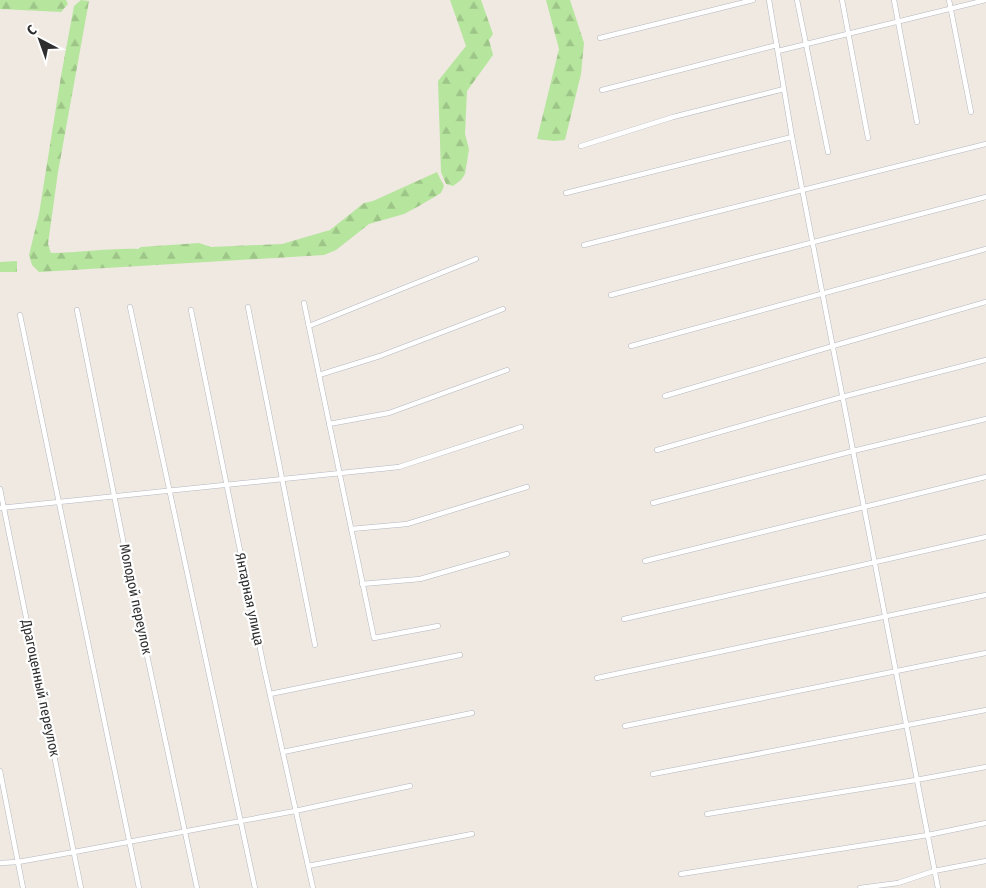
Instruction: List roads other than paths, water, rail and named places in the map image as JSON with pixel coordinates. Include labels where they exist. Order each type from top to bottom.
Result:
[{"type":"street","points":[[600,38],[753,0]]},
{"type":"street","points":[[769,0],[792,137],[862,506],[938,888]]},
{"type":"street","points":[[797,0],[828,152]]},
{"type":"street","points":[[842,0],[868,138]]},
{"type":"street","points":[[894,0],[917,122]]},
{"type":"street","points":[[949,0],[971,112]]},
{"type":"street","points":[[778,51],[986,0]]},
{"type":"street","points":[[602,90],[777,45]]},
{"type":"street","points":[[581,146],[673,117],[784,89]]},
{"type":"street","points":[[566,193],[792,137]]},
{"type":"street","points":[[584,245],[986,144]]},
{"type":"street","points":[[611,295],[986,198]]},
{"type":"street","points":[[631,346],[986,249]]},
{"type":"street","points":[[309,326],[476,259]]},
{"type":"street","points":[[665,396],[986,302]]},
{"type":"street","points":[[304,303],[374,638],[438,626]]},
{"type":"street","points":[[248,306],[315,645]]},
{"type":"street","points":[[130,307],[255,888]]},
{"type":"street","points":[[319,375],[380,356],[503,309]]},
{"type":"street","name":"Молодой переулок","points":[[77,310],[114,496],[198,888]]},
{"type":"street","name":"Янтарная улица","points":[[191,310],[270,694],[313,888]]},
{"type":"street","points":[[20,315],[139,888]]},
{"type":"street","points":[[657,450],[842,397],[986,360]]},
{"type":"street","points":[[329,424],[389,414],[507,370]]},
{"type":"street","points":[[652,504],[853,451],[986,419]]},
{"type":"street","points":[[2,508],[399,468],[522,427]]},
{"type":"street","points":[[644,561],[986,477]]},
{"type":"street","points":[[351,529],[407,524],[527,487]]},
{"type":"street","name":"Драгоценный переулок","points":[[0,489],[2,508],[81,888]]},
{"type":"street","points":[[624,619],[986,537]]},
{"type":"street","points":[[362,584],[420,579],[507,554]]},
{"type":"street","points":[[597,678],[986,595]]},
{"type":"street","points":[[625,726],[986,653]]},
{"type":"street","points":[[270,694],[460,655]]},
{"type":"street","points":[[652,774],[986,710]]},
{"type":"street","points":[[283,752],[472,713]]},
{"type":"street","points":[[707,814],[986,767]]},
{"type":"street","points":[[0,771],[23,888]]},
{"type":"street","points":[[0,863],[18,862],[296,811],[410,786]]},
{"type":"street","points":[[681,874],[928,835],[986,823]]},
{"type":"street","points":[[308,866],[472,834]]},
{"type":"street","points":[[860,888],[898,883],[934,871],[986,861]]}]
